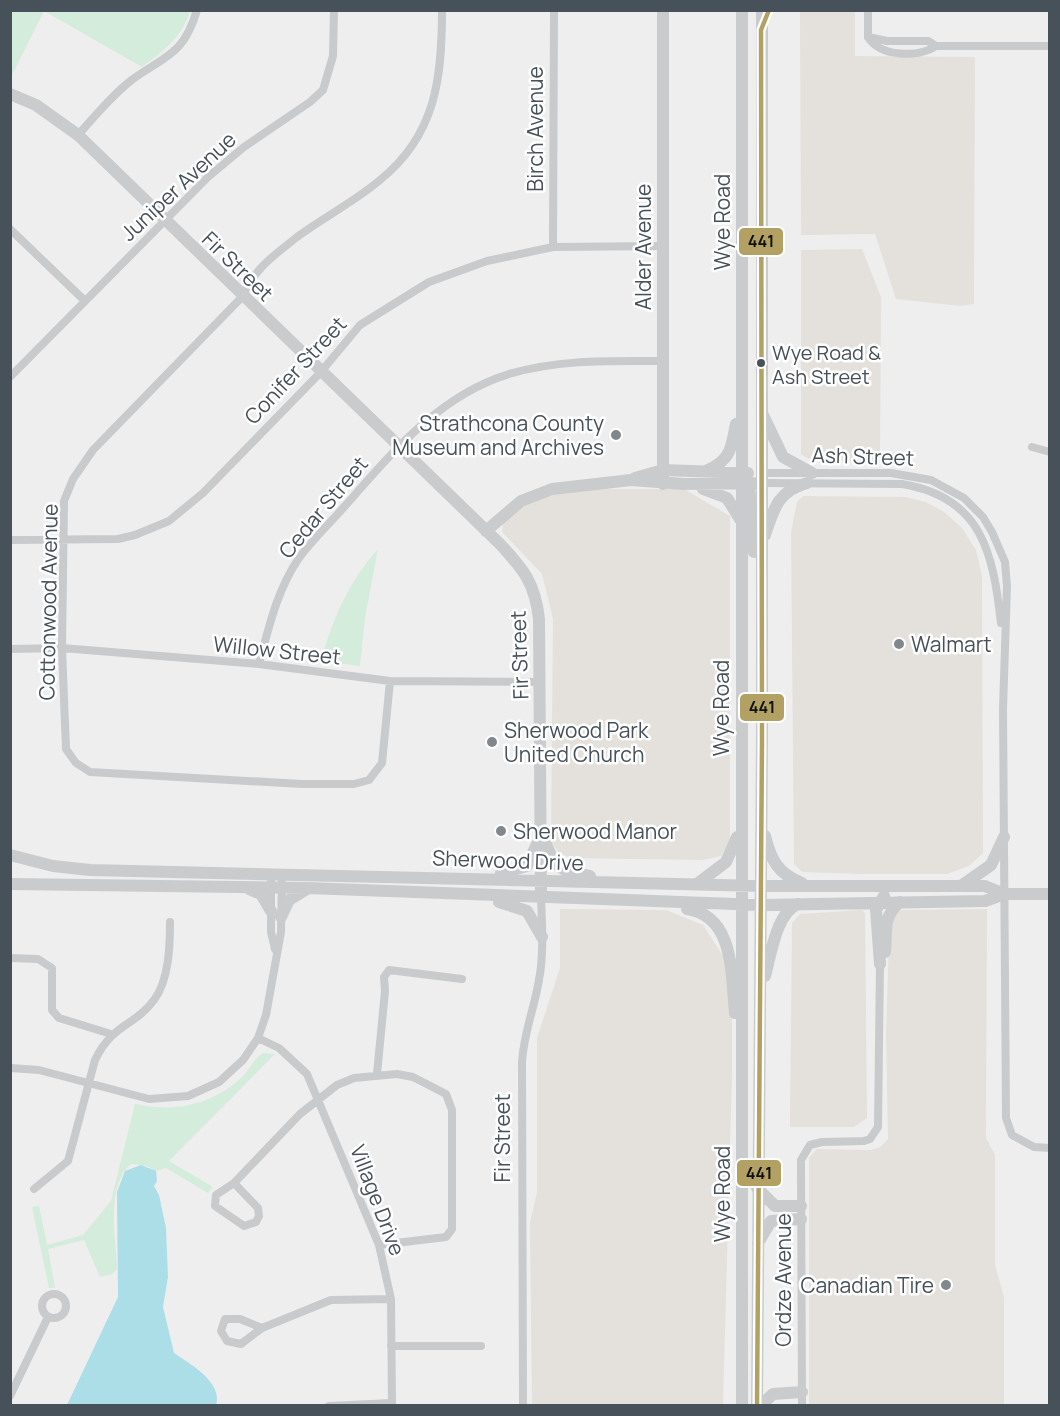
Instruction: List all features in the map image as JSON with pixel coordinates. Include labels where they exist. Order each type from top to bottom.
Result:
[{"type":"main road","name":"Alder Avenue","points":[[663,10],[661,246],[663,484]]},
{"type":"main road","name":"Wye Road","points":[[742,10],[741,396],[761,545],[762,608],[761,991],[757,1188],[758,1406]]},
{"type":"main road","name":"Wye Road","points":[[742,1406],[740,828],[742,522],[761,409],[762,10]]},
{"type":"main road","points":[[761,30],[769,10]]},
{"type":"main road","name":"Fir Street","points":[[10,94],[36,105],[78,135],[320,373],[486,531],[528,575],[535,595],[539,619],[541,897]]},
{"type":"main road","points":[[705,471],[722,464],[728,455],[741,396]]},
{"type":"main road","points":[[761,409],[783,457],[810,478],[791,488],[780,500],[761,545]]},
{"type":"main road","name":"Ash Street","points":[[486,531],[521,501],[535,494],[570,486],[631,480],[663,470],[705,471],[751,479]]},
{"type":"main road","points":[[751,479],[755,599],[762,608]]},
{"type":"main road","name":"Ash Street","points":[[631,480],[684,484],[751,479]]},
{"type":"main road","points":[[684,484],[715,491],[727,498],[742,522]]},
{"type":"main road","points":[[761,819],[775,864],[784,874],[808,886]]},
{"type":"main road","points":[[696,884],[726,862],[740,828]]},
{"type":"main road","points":[[473,878],[520,870],[527,866],[540,831]]},
{"type":"main road","points":[[540,831],[551,859],[560,869],[610,881]]},
{"type":"main road","points":[[960,886],[991,865],[1004,837]]},
{"type":"main road","name":"Sherwood Drive","points":[[10,855],[53,866],[90,870],[760,886],[984,886],[1004,894]]},
{"type":"main road","name":"Sherwood Drive","points":[[10,884],[308,888],[761,905],[985,901],[1004,894],[1050,894]]},
{"type":"main road","points":[[880,964],[876,910],[884,896],[923,893],[934,886]]},
{"type":"main road","points":[[245,888],[261,894],[276,914],[289,900],[308,888]]},
{"type":"main road","points":[[450,894],[525,909],[533,918],[542,937]]},
{"type":"main road","points":[[620,899],[645,905],[700,910],[718,925],[728,952],[742,1073]]},
{"type":"main road","points":[[880,964],[885,951],[889,911],[900,902]]},
{"type":"main road","points":[[761,991],[778,930],[789,910],[800,904]]},
{"type":"main road","points":[[757,1188],[775,1206],[801,1213]]},
{"type":"main road","points":[[757,1247],[771,1221],[801,1213]]},
{"type":"main road","points":[[758,1406],[773,1394],[802,1392]]},
{"type":"street","points":[[78,135],[122,89],[168,58],[190,33],[197,10]]},
{"type":"street","name":"Juniper Avenue","points":[[10,377],[208,177],[244,147],[310,102],[323,90],[333,56],[334,10]]},
{"type":"street","name":"Cottonwood Avenue","points":[[390,681],[382,763],[369,780],[354,784],[302,784],[110,775],[90,772],[76,763],[66,749],[62,648],[64,501],[82,464],[242,297],[253,274],[308,229],[381,180],[411,146],[434,101],[440,78],[442,10]]},
{"type":"street","name":"Birch Avenue","points":[[553,247],[554,10]]},
{"type":"street","points":[[868,10],[868,37],[872,44],[902,53],[918,53],[936,46],[1050,46]]},
{"type":"street","points":[[10,229],[84,300]]},
{"type":"street","name":"Conifer Street","points":[[10,540],[117,539],[135,535],[169,521],[203,494],[320,373],[360,325],[429,282],[487,261],[553,247],[661,246]]},
{"type":"street","name":"Cedar Street","points":[[259,664],[275,604],[299,558],[399,446],[455,400],[479,386],[507,375],[565,362],[663,361]]},
{"type":"street","points":[[1032,447],[1050,452]]},
{"type":"street","name":"Ash Street","points":[[751,479],[891,473],[913,475],[949,488],[964,498],[992,532],[1005,562],[1007,585],[1004,647],[1006,1118],[1012,1135],[1034,1148],[1050,1148]]},
{"type":"street","name":"Willow Street","points":[[10,649],[62,648],[259,664],[390,681],[540,682]]},
{"type":"street","points":[[10,1068],[39,1070],[149,1099],[188,1096],[207,1089],[225,1077],[243,1060],[258,1038],[271,994],[281,932],[276,914],[276,873]]},
{"type":"street","name":"Fir Street","points":[[523,1406],[522,1062],[526,1024],[540,977],[541,897]]},
{"type":"street","points":[[34,1189],[68,1161],[95,1060],[111,1034],[154,1000],[166,970],[170,922]]},
{"type":"street","points":[[10,958],[38,959],[52,968],[52,1010],[59,1018],[111,1034]]},
{"type":"street","name":"Ordze Avenue","points":[[802,1406],[801,1160],[806,1148],[822,1142],[864,1141],[870,1139],[878,1127],[880,964]]},
{"type":"street","points":[[377,1074],[386,991],[384,977],[389,970],[462,979]]},
{"type":"street","name":"Village Drive","points":[[258,1038],[279,1048],[307,1074],[321,1101],[379,1245],[391,1299],[392,1404]]},
{"type":"street","points":[[234,1183],[258,1209],[259,1216],[251,1225],[244,1226],[215,1206],[216,1195],[234,1183],[300,1114],[321,1101],[337,1085],[354,1078],[377,1074],[397,1074],[428,1083],[446,1094],[452,1110],[452,1228],[446,1237],[379,1245]]},
{"type":"street","points":[[262,1328],[240,1319],[225,1319],[222,1331],[226,1341],[241,1344],[262,1328],[331,1300],[391,1299]]},
{"type":"street","points":[[10,1396],[48,1317]]},
{"type":"street","points":[[391,1346],[480,1346]]},
{"type":"street","points":[[330,1406],[392,1404]]},
{"type":"shaded area","points":[[800,11],[855,11],[855,56],[975,57],[974,304],[960,306],[896,299],[875,234],[801,235]]},
{"type":"shaded area","points":[[862,249],[881,297],[880,462],[812,461],[801,454],[801,250]]},
{"type":"shaded area","points":[[580,489],[684,489],[730,516],[730,839],[721,856],[703,860],[570,858],[558,852],[551,841],[553,619],[542,574],[502,532],[503,523],[519,509],[539,498]]},
{"type":"shaded area","points":[[803,496],[905,497],[926,502],[944,512],[962,528],[976,550],[982,576],[983,853],[969,866],[947,874],[861,874],[802,872],[794,864],[791,532],[797,502]]},
{"type":"shaded area","points":[[560,909],[666,910],[703,925],[725,959],[732,1003],[732,1074],[723,1405],[532,1406],[530,1223],[537,1192],[537,1038],[560,968]]},
{"type":"shaded area","points":[[987,909],[986,1138],[995,1155],[995,1265],[1004,1297],[1004,1405],[809,1406],[809,1158],[817,1149],[871,1150],[880,1147],[888,1139],[886,1031],[890,914],[894,910]]},
{"type":"shaded area","points":[[862,910],[865,913],[867,1118],[854,1127],[790,1127],[792,923],[800,914]]},
{"type":"green space","points":[[11,10],[190,11],[187,20],[171,43],[142,67],[44,11],[11,77]]},
{"type":"green space","points":[[378,549],[365,618],[360,666],[321,661],[331,630],[350,588]]},
{"type":"green space","points":[[263,1053],[275,1054],[169,1161],[213,1187],[208,1193],[166,1168],[156,1171],[157,1174],[149,1167],[131,1164],[123,1174],[115,1199],[114,1228],[117,1269],[112,1274],[100,1277],[84,1240],[48,1249],[55,1288],[49,1288],[32,1207],[39,1206],[47,1245],[83,1235],[111,1201],[135,1104],[164,1108],[179,1107],[206,1100],[230,1087]]},
{"type":"water","points":[[141,1165],[156,1171],[157,1181],[154,1186],[159,1195],[166,1228],[168,1277],[163,1307],[174,1353],[204,1374],[210,1381],[217,1397],[216,1405],[67,1405],[118,1297],[117,1192],[125,1171]]},
{"type":"transit line","name":"441","points":[[757,1406],[762,740],[761,30],[769,10]]},
{"type":"place","name":"Wye Road & Ash Street","points":[[761,363]]},
{"type":"place","name":"Strathcona County Museum and Archives","points":[[616,435]]},
{"type":"place","name":"Walmart","points":[[899,644]]},
{"type":"place","name":"Sherwood Park United Church","points":[[492,742]]},
{"type":"place","name":"Sherwood Manor","points":[[501,831]]},
{"type":"place","name":"Canadian Tire","points":[[946,1285]]}]
